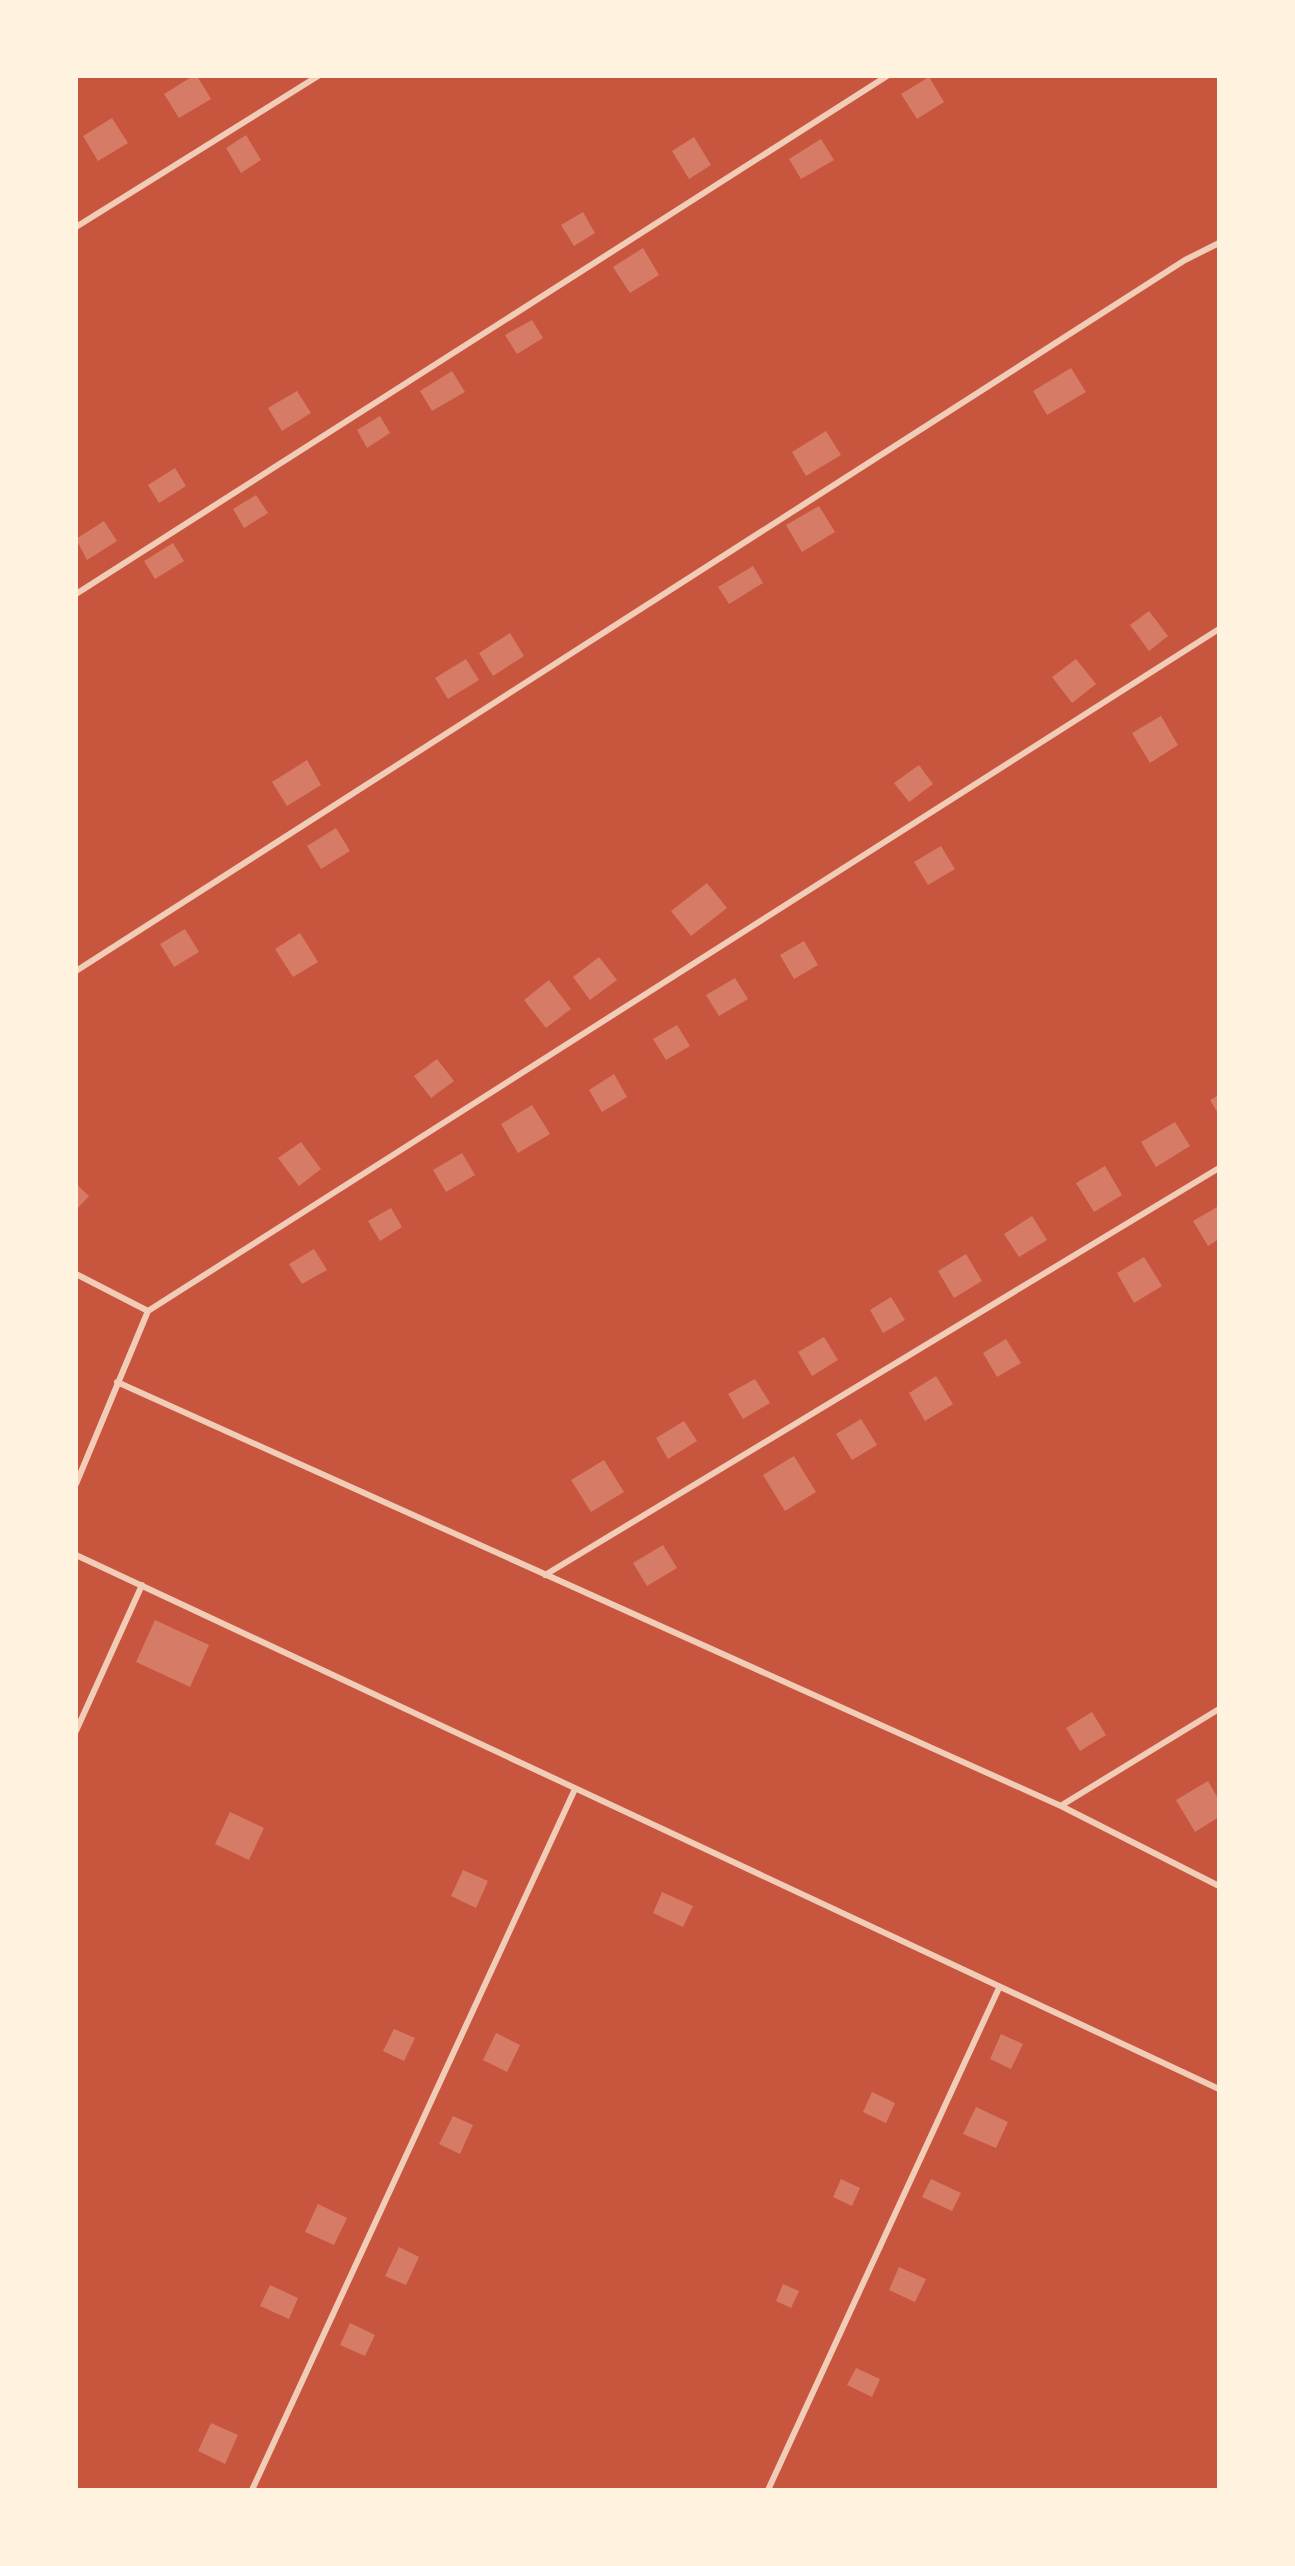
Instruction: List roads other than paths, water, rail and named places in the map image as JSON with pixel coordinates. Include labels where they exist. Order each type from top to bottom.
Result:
[{"type":"lane","points":[[76,227],[318,76]]},
{"type":"lane","points":[[76,594],[887,76]]},
{"type":"lane","points":[[76,971],[1185,260],[1219,243]]},
{"type":"lane","points":[[76,1484],[148,1311],[1219,629]]},
{"type":"lane","points":[[545,1575],[1219,1168]]},
{"type":"lane","points":[[76,1274],[148,1311]]},
{"type":"lane","points":[[117,1382],[1061,1806],[1219,1886]]},
{"type":"lane","points":[[76,1555],[1219,2089]]},
{"type":"lane","points":[[76,1731],[142,1585]]},
{"type":"lane","points":[[1061,1806],[1219,1709]]},
{"type":"lane","points":[[252,2490],[575,1789]]},
{"type":"lane","points":[[768,2490],[999,1988]]}]
